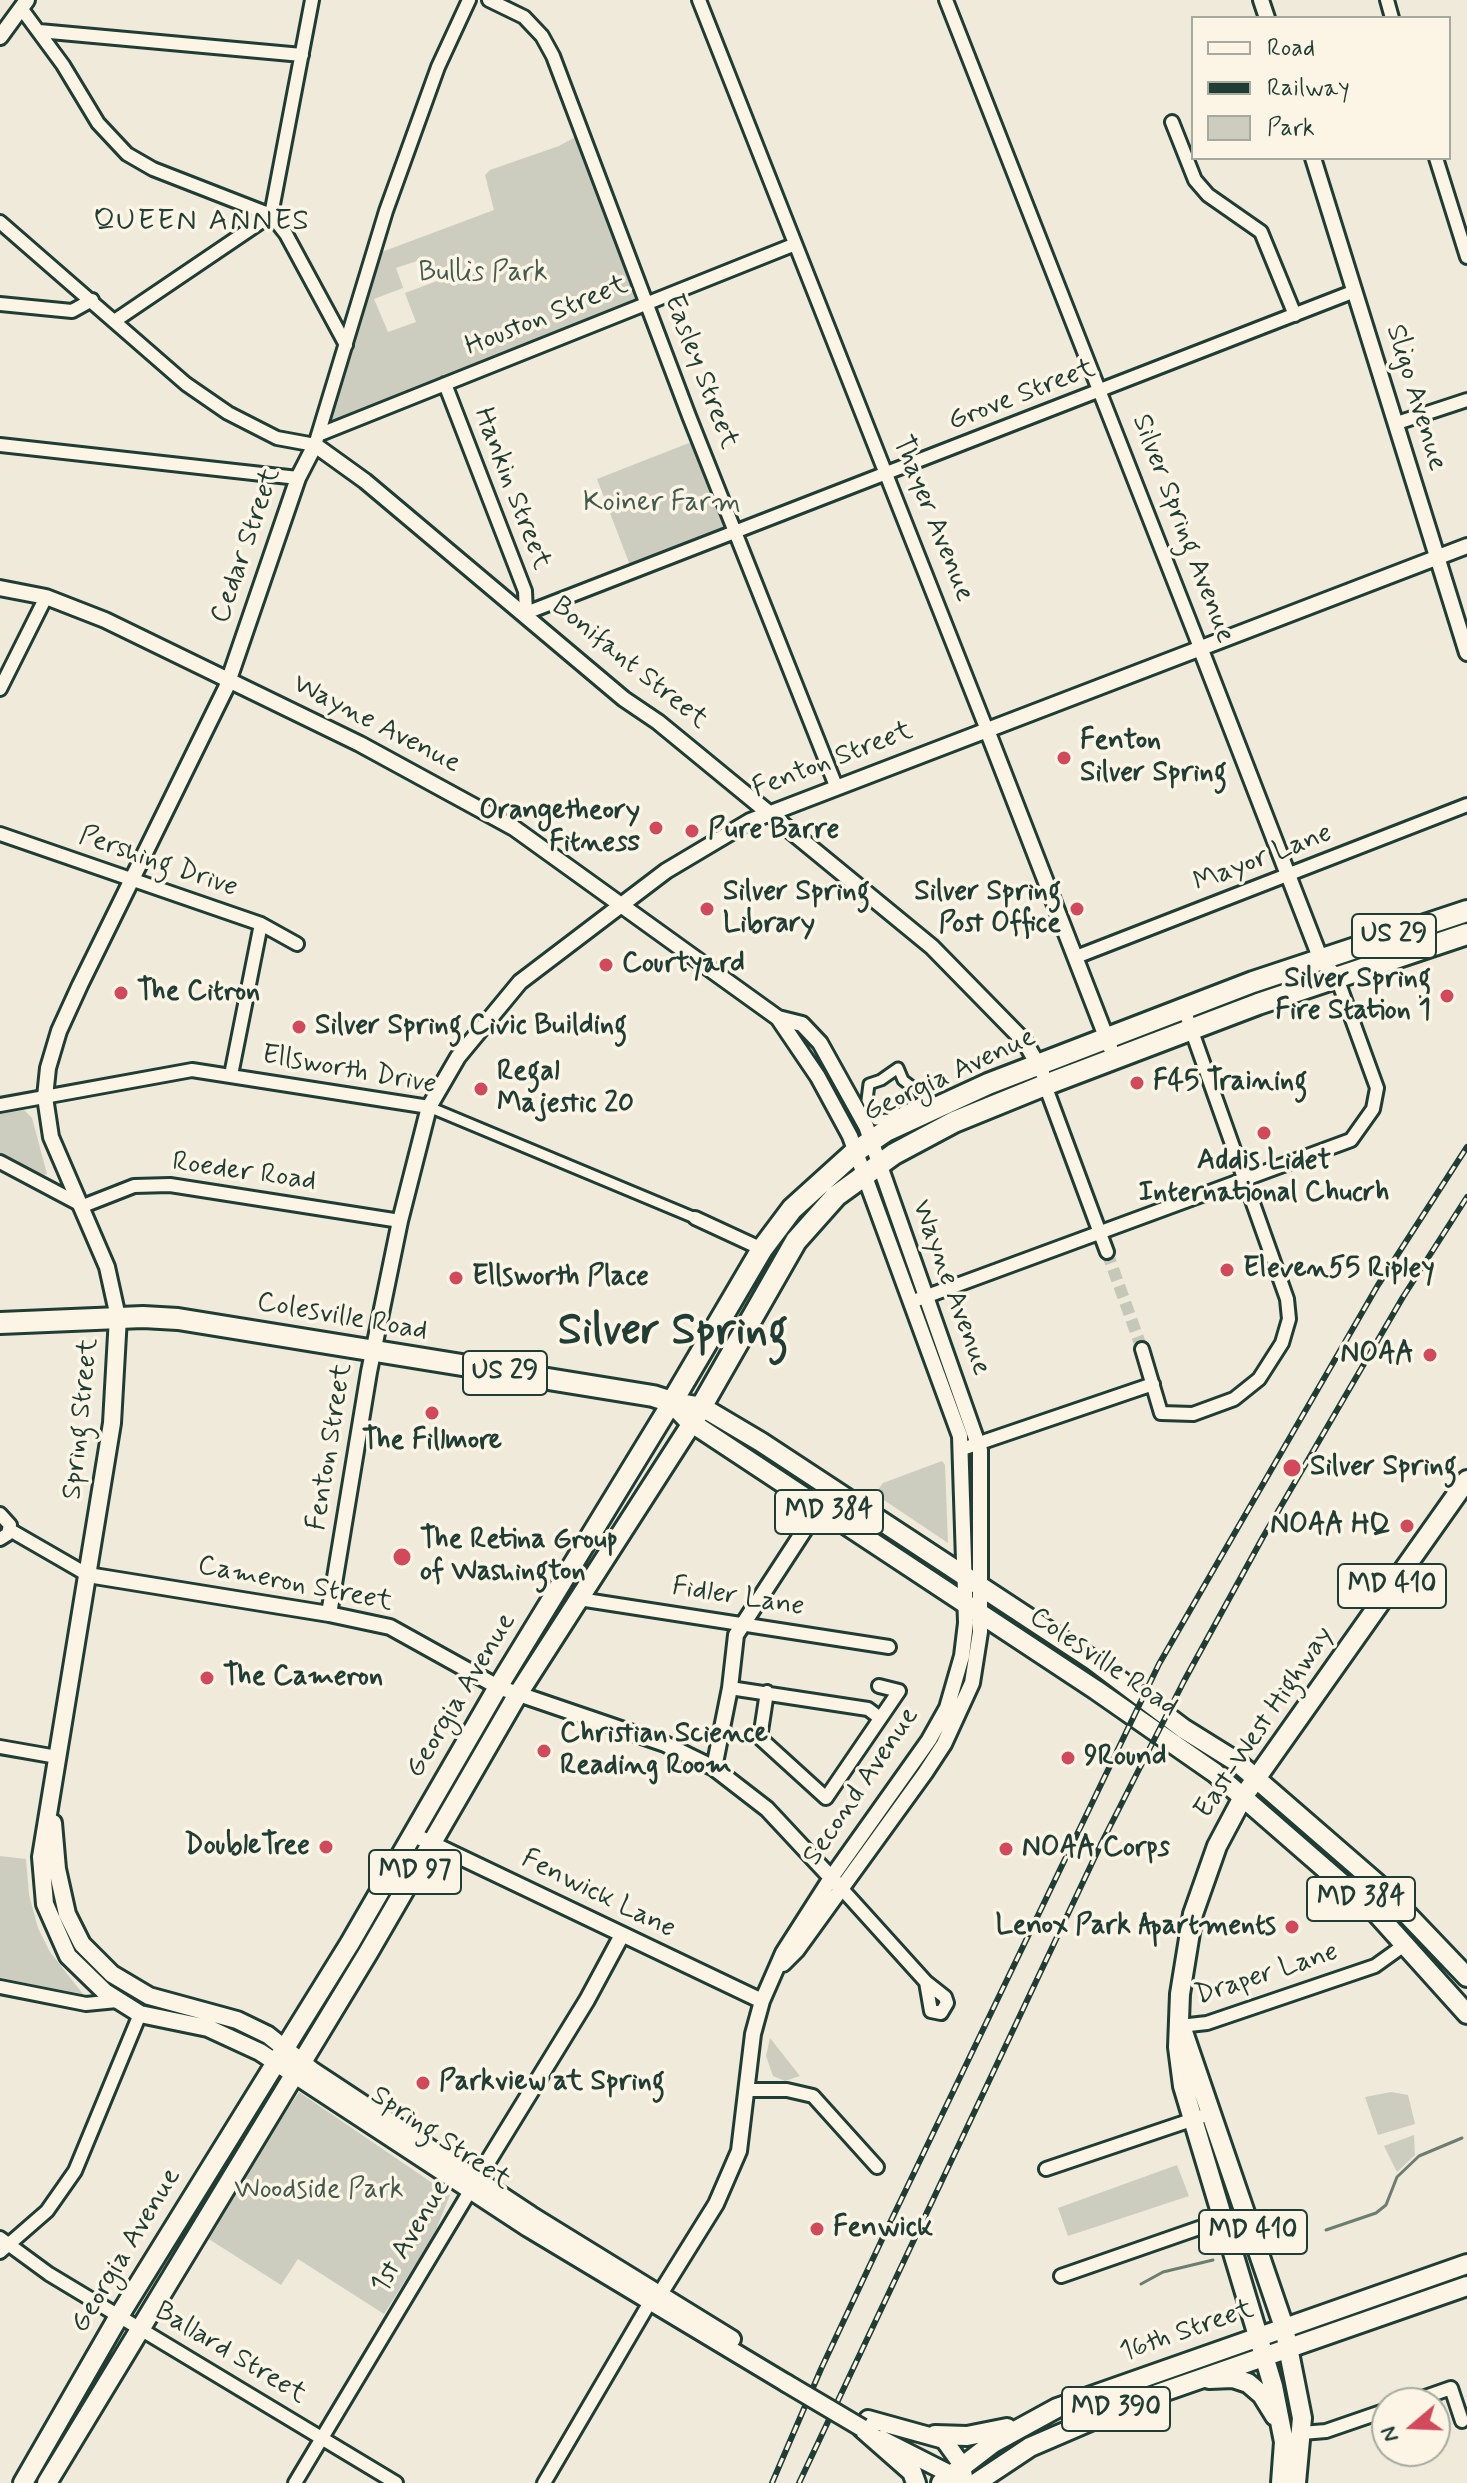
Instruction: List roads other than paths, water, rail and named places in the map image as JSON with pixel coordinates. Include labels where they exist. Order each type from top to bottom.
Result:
[{"type":"highway","name":"Georgia Avenue","points":[[672,1402],[762,1249],[792,1209],[863,1147],[906,1120],[1039,1064],[1184,1009],[1467,911]]},
{"type":"highway","points":[[1447,918],[1461,936]]},
{"type":"highway","name":"Georgia Avenue","points":[[697,1415],[784,1257],[814,1218],[872,1169],[954,1122],[1045,1085],[1191,1029],[1461,936]]},
{"type":"highway","name":"Colesville Road","points":[[0,1323],[118,1317],[178,1319],[672,1402],[697,1415]]},
{"type":"main road","name":"Spring Street","points":[[118,1317],[112,1423],[41,1857],[45,1904],[68,1956],[117,2001],[140,2014],[208,2028],[279,2055],[656,2301],[955,2478]]},
{"type":"main road","name":"Georgia Avenue","points":[[23,2483],[119,2316],[356,1935],[498,1687],[672,1402]]},
{"type":"main road","name":"Colesville Road","points":[[697,1415],[820,1506],[1127,1711],[1243,1797],[1407,1943],[1467,2014]]},
{"type":"main road","name":"Colesville Road","points":[[697,1415],[761,1442],[1094,1661],[1257,1778],[1380,1886],[1467,1977]]},
{"type":"main road","name":"Georgia Avenue","points":[[47,2483],[432,1844],[518,1694],[697,1415]]},
{"type":"main road","name":"East-West Highway","points":[[1281,2483],[1284,2442],[1265,2355],[1178,2047],[1180,1994],[1200,1888],[1228,1822],[1467,1480]]},
{"type":"main road","name":"MD 97","points":[[556,1634],[558,1617],[587,1567],[580,1556]]},
{"type":"main road","name":"Spring Street","points":[[57,1757],[53,1831],[57,1869],[67,1914],[82,1944],[131,1988],[237,2020],[268,2035],[279,2055]]},
{"type":"main road","name":"East-West Highway","points":[[1200,2117],[1284,2327],[1300,2399],[1302,2433],[1296,2483]]},
{"type":"main road","name":"16th Street","points":[[955,2478],[1026,2424],[1057,2408],[1467,2264]]},
{"type":"main road","name":"16th Street","points":[[976,2483],[1004,2462],[1065,2430],[1195,2380],[1467,2286]]},
{"type":"main road","points":[[1195,2380],[1233,2378],[1254,2387],[1275,2416],[1284,2442]]},
{"type":"main road","name":"Spring Street","points":[[865,2424],[935,2435]]},
{"type":"main road","points":[[865,2424],[912,2472],[916,2483]]},
{"type":"main road","points":[[935,2435],[967,2436],[1026,2424]]},
{"type":"main road","points":[[935,2435],[944,2440],[955,2478]]},
{"type":"street","points":[[116,320],[271,215],[312,0]]},
{"type":"street","name":"Cedar Street","points":[[45,1097],[48,1068],[59,1031],[228,679],[298,478],[316,440],[379,233],[438,67],[469,0]]},
{"type":"street","name":"Easley Street","points":[[489,0],[524,17],[542,36],[553,56],[836,786]]},
{"type":"street","name":"Thayer Avenue","points":[[699,0],[1114,1058]]},
{"type":"street","name":"Silver Spring Avenue","points":[[946,0],[1321,960],[1337,978],[1377,1088],[1373,1109],[1351,1140],[1243,1180]]},
{"type":"street","points":[[1,33],[24,4],[98,123],[127,154],[153,169],[271,215],[286,234],[346,345]]},
{"type":"street","points":[[39,31],[302,55]]},
{"type":"street","points":[[1172,122],[1201,188],[1261,232],[1295,315]]},
{"type":"street","name":"Sligo Avenue","points":[[1314,160],[1467,653]]},
{"type":"street","points":[[1437,160],[1467,257]]},
{"type":"street","name":"Bonifant Street","points":[[0,222],[186,384],[228,413],[277,438],[316,440],[526,613],[624,699],[658,722],[932,947],[1025,1042],[1039,1064],[1107,1252]]},
{"type":"street","name":"Houston Street","points":[[316,440],[445,384],[793,245]]},
{"type":"street","name":"Grove Street","points":[[526,613],[1355,291]]},
{"type":"street","points":[[0,304],[72,311],[92,300]]},
{"type":"street","name":"Hankin Street","points":[[445,384],[515,574],[525,591],[526,613]]},
{"type":"street","points":[[1397,423],[1467,400]]},
{"type":"street","points":[[0,445],[298,478]]},
{"type":"street","name":"Fenton Street","points":[[329,1614],[374,1352],[400,1221],[429,1107],[458,1057],[520,982],[622,904],[717,838],[769,813],[1467,546]]},
{"type":"street","name":"Wayne Avenue","points":[[0,588],[46,597],[105,620],[475,805],[550,851],[778,1018],[863,1147]]},
{"type":"street","points":[[0,689],[46,597]]},
{"type":"street","name":"Mayor Lane","points":[[1076,957],[1467,805]]},
{"type":"street","name":"Pershing Drive","points":[[0,834],[261,924],[297,944]]},
{"type":"street","points":[[231,1075],[261,924]]},
{"type":"street","points":[[1142,1349],[1161,1413],[1193,1414],[1234,1399],[1268,1369],[1288,1331],[1287,1299],[1184,1009]]},
{"type":"street","name":"Wayne Avenue","points":[[778,1018],[802,1024],[820,1043],[927,1298],[980,1444],[980,1587],[973,1609]]},
{"type":"street","points":[[898,1068],[903,1080],[928,1099],[889,1119],[876,1120],[867,1100],[869,1084],[898,1068]]},
{"type":"street","name":"Ellsworth Drive","points":[[0,1105],[192,1070],[429,1107],[762,1249]]},
{"type":"street","name":"Spring Street","points":[[45,1097],[59,1160],[83,1206],[107,1267],[118,1317]]},
{"type":"street","points":[[0,1162],[83,1206]]},
{"type":"street","name":"Wayne Avenue","points":[[872,1169],[911,1302],[962,1449],[964,1576]]},
{"type":"street","points":[[911,1302],[1243,1180]]},
{"type":"street","name":"Roeder Road","points":[[83,1206],[134,1186],[170,1185],[400,1221]]},
{"type":"street","points":[[962,1449],[1153,1384]]},
{"type":"street","points":[[714,1768],[730,1688],[736,1635],[747,1623],[820,1506]]},
{"type":"street","name":"Cameron Street","points":[[0,1514],[9,1520],[5,1534],[88,1575],[329,1614],[390,1627],[498,1687],[652,1739],[714,1768],[767,1809],[836,1884]]},
{"type":"street","name":"Second Avenue","points":[[544,2483],[656,2301],[727,2178],[739,2151],[749,2090],[753,2034],[762,2001],[783,1953],[895,1800],[947,1708],[973,1609],[964,1576]]},
{"type":"street","name":"Fidler Lane","points":[[579,1599],[889,1647]]},
{"type":"street","points":[[767,1692],[760,1738],[826,1798],[899,1691],[879,1686]]},
{"type":"street","points":[[730,1688],[868,1709],[880,1718]]},
{"type":"street","points":[[0,1747],[57,1757]]},
{"type":"street","name":"Fenwick Lane","points":[[412,1834],[762,2001]]},
{"type":"street","points":[[836,1884],[926,1982]]},
{"type":"street","name":"1st Avenue","points":[[295,2483],[587,2000],[622,1935]]},
{"type":"street","name":"Draper Lane","points":[[1180,2026],[1207,2023],[1375,1966],[1407,1943]]},
{"type":"street","points":[[0,1987],[86,2004],[117,2001]]},
{"type":"street","points":[[3,2246],[47,2211],[75,2171],[140,2014]]},
{"type":"street","points":[[749,2090],[802,2092],[813,2096],[877,2167]]},
{"type":"street","points":[[1046,2169],[1200,2117]]},
{"type":"street","points":[[1061,2276],[1225,2219]]},
{"type":"street","name":"Ballard Street","points":[[3,2246],[396,2483]]},
{"type":"street","points":[[1451,2388],[1462,2421]]},
{"type":"street","points":[[1302,2433],[1326,2431],[1371,2416]]},
{"type":"waterway","points":[[1326,2230],[1376,2213],[1386,2205],[1397,2177],[1419,2156],[1462,2138]]},
{"type":"waterway","points":[[1141,2284],[1163,2272],[1213,2260]]},
{"type":"tunnel","points":[[1107,1252],[1142,1349]]},
{"type":"railway","points":[[772,2483],[886,2231],[1159,1664],[1378,1285],[1467,1147]]},
{"type":"railway","points":[[799,2483],[1101,1844],[1184,1681],[1263,1537],[1403,1297],[1467,1197]]},
{"type":"place","name":"Fenton Silver Spring","points":[[1064,758]]},
{"type":"place","name":"Orangetheory Fitness","points":[[656,828]]},
{"type":"place","name":"Pure Barre","points":[[692,831]]},
{"type":"place","name":"Silver Spring Library","points":[[707,909]]},
{"type":"place","name":"Silver Spring Post Office","points":[[1077,909]]},
{"type":"place","name":"Courtyard","points":[[606,965]]},
{"type":"place","name":"The Citron","points":[[121,993]]},
{"type":"place","name":"Silver Spring Fire Station 1","points":[[1447,996]]},
{"type":"place","name":"Silver Spring Civic Building","points":[[299,1027]]},
{"type":"place","name":"F45 Training","points":[[1137,1083]]},
{"type":"place","name":"Regal Majestic 20","points":[[481,1089]]},
{"type":"place","name":"Addis Lidet International Chucrh","points":[[1264,1133]]},
{"type":"place","name":"Eleven55 Ripley","points":[[1227,1270]]},
{"type":"place","name":"Ellsworth Place","points":[[456,1278]]},
{"type":"place","name":"NOAA","points":[[1430,1355]]},
{"type":"place","name":"The Fillmore","points":[[432,1413]]},
{"type":"place","name":"Silver Spring","points":[[1292,1468]]},
{"type":"place","name":"NOAA HQ","points":[[1407,1526]]},
{"type":"place","name":"The Retina Group of Washington","points":[[402,1557]]},
{"type":"place","name":"The Cameron","points":[[207,1678]]},
{"type":"place","name":"Christian Science Reading Room","points":[[544,1751]]},
{"type":"place","name":"9Round","points":[[1068,1758]]},
{"type":"place","name":"DoubleTree","points":[[326,1847]]},
{"type":"place","name":"NOAA Corps","points":[[1006,1849]]},
{"type":"place","name":"Lenox Park Apartments","points":[[1292,1927]]},
{"type":"place","name":"Parkview at Spring","points":[[423,2083]]},
{"type":"place","name":"Fenwick","points":[[817,2229]]},
{"type":"district","name":"QUEEN ANNES","points":[[202,223]]},
{"type":"district","name":"Silver Spring","points":[[673,1334]]},
{"type":"park label","name":"Bullis Park","points":[[483,274]]},
{"type":"park label","name":"Koiner Farm","points":[[662,504]]},
{"type":"park label","name":"Woodside Park","points":[[319,2191]]}]
